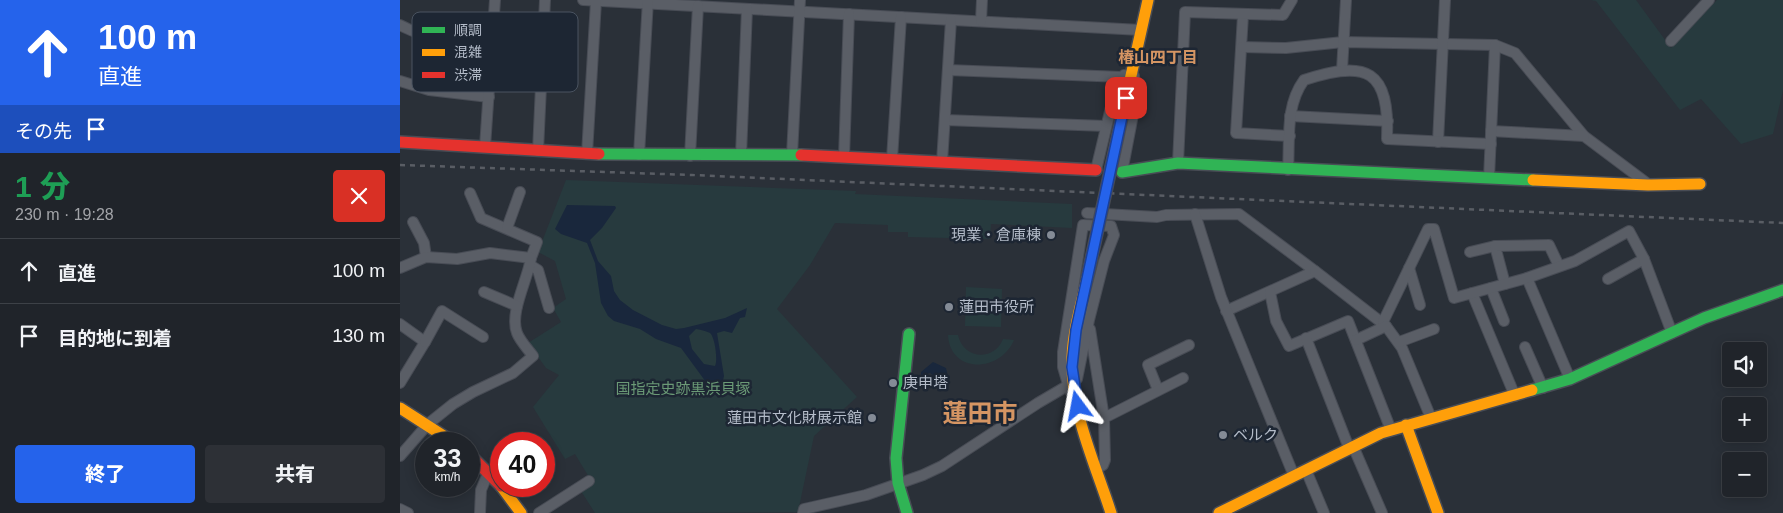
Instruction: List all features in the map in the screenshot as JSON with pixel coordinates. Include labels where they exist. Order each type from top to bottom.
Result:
[{"type":"street","points":[[583,0],[1141,30]]},
{"type":"street","points":[[792,155],[800,0]]},
{"type":"street","points":[[981,21],[982,0]]},
{"type":"street","points":[[1071,390],[1073,348],[1148,0]]},
{"type":"street","points":[[1178,163],[1185,12],[1283,15],[1292,0]]},
{"type":"street","points":[[1342,70],[1346,0]]},
{"type":"street","points":[[1438,142],[1445,43],[1445,0]]},
{"type":"street","points":[[1671,41],[1709,0]]},
{"type":"street","points":[[587,154],[596,1]]},
{"type":"street","points":[[638,155],[647,2]]},
{"type":"street","points":[[690,156],[698,6]]},
{"type":"street","points":[[740,155],[748,9]]},
{"type":"street","points":[[844,157],[849,14]]},
{"type":"street","points":[[1244,15],[1236,133],[1290,136]]},
{"type":"street","points":[[892,159],[901,17]]},
{"type":"street","points":[[942,162],[951,20]]},
{"type":"street","points":[[400,26],[412,31]]},
{"type":"street","points":[[1242,47],[1286,48],[1343,42],[1495,45],[1515,53],[1584,136],[1648,184]]},
{"type":"street","points":[[1489,178],[1495,45]]},
{"type":"street","points":[[402,141],[587,154],[792,155],[1096,170],[1117,82],[1133,65]]},
{"type":"street","points":[[1133,65],[1136,99],[1122,172],[1178,163],[1288,170],[1648,184],[1700,184]]},
{"type":"street","points":[[948,70],[1122,77]]},
{"type":"street","points":[[1288,170],[1290,116],[1294,94],[1304,80],[1342,70],[1365,72],[1382,86],[1388,121],[1387,139],[1490,144]]},
{"type":"street","points":[[400,81],[412,85]]},
{"type":"street","points":[[446,92],[489,97]]},
{"type":"street","points":[[485,147],[489,92]]},
{"type":"street","points":[[538,150],[541,92]]},
{"type":"street","points":[[1290,116],[1388,121]]},
{"type":"street","points":[[945,120],[1106,126]]},
{"type":"street","points":[[1491,131],[1584,136]]},
{"type":"street","points":[[507,228],[520,192]]},
{"type":"street","points":[[400,456],[428,424],[472,392],[513,373],[533,356],[517,334],[515,327],[518,306],[537,242],[481,218],[470,193]]},
{"type":"street","points":[[1086,213],[1157,217],[1196,214],[1239,214],[1385,324],[1398,342],[1413,371],[1431,418]]},
{"type":"street","points":[[1196,214],[1226,311],[1294,476]]},
{"type":"street","points":[[413,222],[424,243],[426,257]]},
{"type":"street","points":[[1071,390],[1104,260],[1114,235],[1111,226],[1083,225],[1062,352],[1063,368],[1111,513]]},
{"type":"street","points":[[1356,340],[1385,324],[1428,229],[1434,229],[1454,298],[1528,278],[1574,261],[1629,231],[1644,259],[1672,333]]},
{"type":"street","points":[[1495,246],[1505,284]]},
{"type":"street","points":[[1470,252],[1495,246],[1549,246],[1559,266]]},
{"type":"street","points":[[400,268],[426,257],[457,259],[490,253],[531,262],[538,270],[549,308]]},
{"type":"street","points":[[1608,279],[1644,259]]},
{"type":"street","points":[[1409,268],[1420,305]]},
{"type":"street","points":[[1226,311],[1315,271]]},
{"type":"street","points":[[1528,278],[1570,380]]},
{"type":"street","points":[[1491,288],[1504,320]]},
{"type":"street","points":[[1218,513],[1351,447],[1391,430],[1570,380],[1733,306],[1783,290]]},
{"type":"street","points":[[484,292],[518,306]]},
{"type":"street","points":[[1270,292],[1276,321],[1289,346],[1348,321],[1391,430]]},
{"type":"street","points":[[1472,294],[1515,396]]},
{"type":"street","points":[[400,383],[442,310],[483,337]]},
{"type":"street","points":[[1089,320],[1104,418],[1105,460],[1103,465],[1096,469]]},
{"type":"street","points":[[400,324],[425,342]]},
{"type":"street","points":[[1398,342],[1434,328]]},
{"type":"street","points":[[907,513],[898,483],[896,458],[909,334]]},
{"type":"street","points":[[1306,338],[1351,447],[1382,513]]},
{"type":"street","points":[[1158,390],[1148,365],[1189,345]]},
{"type":"street","points":[[1525,347],[1543,388]]},
{"type":"street","points":[[1104,418],[1183,378]]},
{"type":"street","points":[[803,513],[804,509],[866,495],[942,466],[1038,402],[1071,390]]},
{"type":"street","points":[[400,408],[439,432]]},
{"type":"street","points":[[1406,425],[1438,513]]},
{"type":"street","points":[[480,463],[489,471],[481,490],[480,513]]},
{"type":"street","points":[[1306,470],[1324,513]]},
{"type":"street","points":[[539,513],[589,481]]},
{"type":"street","points":[[509,497],[521,513]]},
{"type":"street","points":[[400,509],[408,513]]},
{"type":"green space","points":[[1591,0],[1636,0],[1671,48],[1717,0],[1783,0],[1783,90],[1773,134],[1741,144],[1701,99],[1680,110],[1596,1]]},
{"type":"green space","name":"国指定史跡黒浜貝塚","points":[[566,180],[856,191],[855,194],[1072,204],[1072,228],[991,224],[990,239],[908,237],[908,232],[888,232],[888,225],[835,223],[810,265],[777,309],[857,397],[814,436],[798,512],[595,513],[581,491],[592,482],[575,454],[565,459],[555,443],[555,432],[548,432],[533,407],[559,375],[546,368],[528,343],[561,322],[553,308],[566,299],[555,261],[538,252]]},
{"type":"green space","points":[[966,287],[1002,289],[1001,327],[965,326]]},
{"type":"green space","points":[[948,335],[958,335],[966,349],[979,355],[993,351],[1003,339],[1014,340],[1007,351],[998,359],[976,364],[966,362],[957,357],[951,348]]},
{"type":"water","points":[[567,205],[615,206],[616,208],[602,228],[590,240],[598,261],[611,276],[614,291],[620,300],[633,310],[662,325],[676,329],[684,328],[725,318],[747,308],[745,317],[740,318],[732,333],[724,331],[717,333],[724,376],[720,394],[714,393],[681,348],[656,339],[640,329],[614,321],[608,316],[601,303],[595,263],[587,243],[561,234],[555,229]],"holes":[[[696,329],[712,335],[716,349],[715,366],[704,364],[692,349],[689,336]]]},
{"type":"water","points":[[933,362],[946,368],[948,377],[940,380],[930,373],[921,376],[921,372]]},
{"type":"railway","points":[[400,165],[692,175],[1783,223]]},
{"type":"traffic: fast","points":[[599,154],[801,155]]},
{"type":"traffic: fast","points":[[1122,172],[1178,163],[1533,180]]},
{"type":"traffic: fast","points":[[1532,390],[1570,379],[1704,318],[1783,290]]},
{"type":"traffic: fast","points":[[907,513],[898,483],[896,458],[909,334]]},
{"type":"traffic: slow","points":[[1126,98],[1148,0]]},
{"type":"traffic: slow","points":[[1533,180],[1648,185],[1700,184]]},
{"type":"traffic: slow","points":[[1088,274],[1074,336],[1072,377],[1079,417],[1111,513]]},
{"type":"traffic: slow","points":[[1219,513],[1381,433],[1532,390]]},
{"type":"traffic: slow","points":[[400,408],[437,432]]},
{"type":"traffic: slow","points":[[1406,425],[1438,513]]},
{"type":"traffic: slow","points":[[509,497],[521,513]]},
{"type":"traffic: jam","points":[[1088,274],[1126,98]]},
{"type":"traffic: jam","points":[[400,142],[599,154]]},
{"type":"traffic: jam","points":[[801,155],[1096,170]]},
{"type":"traffic: jam","points":[[480,465],[490,475]]},
{"type":"place","name":"現業・倉庫棟","points":[[1051,235]]},
{"type":"place","name":"蓮田市役所","points":[[949,307]]},
{"type":"place","name":"庚申塔","points":[[893,383]]},
{"type":"place","name":"蓮田市文化財展示館","points":[[872,418]]},
{"type":"place","name":"ベルク","points":[[1223,435]]},
{"type":"district","name":"椿山四丁目","points":[[1158,57]]},
{"type":"district","name":"蓮田市","points":[[980,413]]},
{"type":"route","points":[[1078,406],[1072,381],[1073,348],[1126,98]]}]
